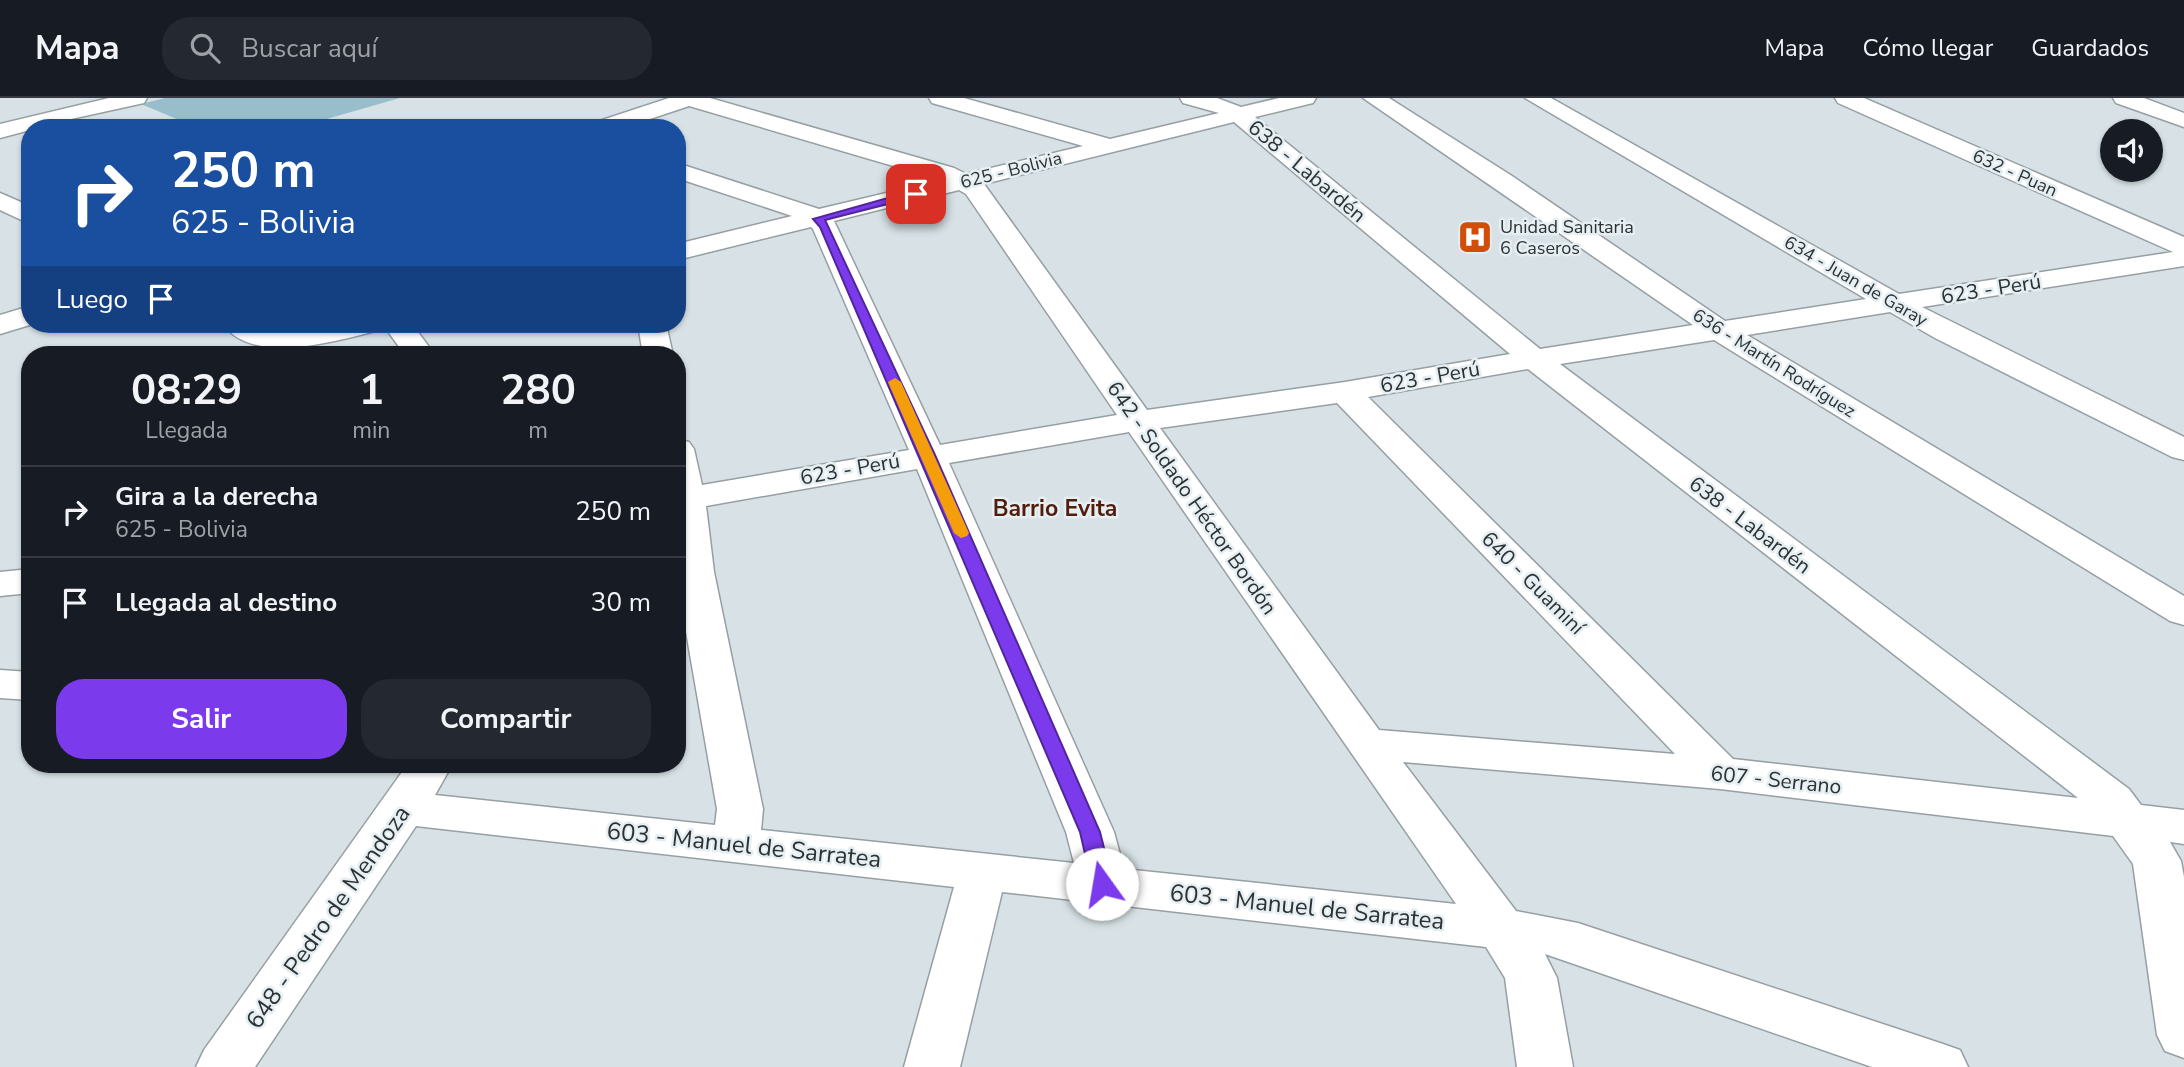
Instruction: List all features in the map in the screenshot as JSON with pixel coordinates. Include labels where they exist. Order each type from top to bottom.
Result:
[{"type":"street","points":[[49,119],[136,98]]},
{"type":"street","points":[[627,119],[689,98],[964,181]]},
{"type":"street","points":[[940,98],[1109,146]]},
{"type":"street","name":"638 - Labardén","points":[[1191,98],[1223,106],[1239,115],[1534,359],[2113,801],[2157,861],[2184,1035]]},
{"type":"street","name":"625 - Bolivia","points":[[686,250],[1305,98]]},
{"type":"street","name":"636 - Martín Rodríguez","points":[[1374,98],[1503,181],[1722,332],[2184,612]]},
{"type":"street","name":"634 - Juan de Garay","points":[[1536,98],[1896,305],[2184,450]]},
{"type":"street","name":"632 - Puan","points":[[1846,98],[2184,247]]},
{"type":"street","points":[[2124,98],[2184,120]]},
{"type":"street","points":[[25,103],[61,116]]},
{"type":"street","points":[[0,131],[21,126]]},
{"type":"street","points":[[686,173],[818,219],[825,227],[928,455],[1090,832],[1102,884]]},
{"type":"street","name":"642 - Soldado Héctor Bordón","points":[[964,181],[975,189],[1366,744],[1514,946],[1531,978],[1545,1067]]},
{"type":"street","points":[[0,200],[21,211]]},
{"type":"street","name":"623 - Perú","points":[[686,498],[1137,421],[1345,392],[1534,359],[1896,305],[2184,258]]},
{"type":"street","points":[[0,325],[21,318]]},
{"type":"street","points":[[258,333],[274,340],[328,333]]},
{"type":"street","name":"640 - Guaminí","points":[[1345,392],[1720,773]]},
{"type":"street","points":[[686,521],[740,809],[736,844]]},
{"type":"street","points":[[0,584],[21,582]]},
{"type":"street","points":[[0,684],[21,685]]},
{"type":"street","name":"607 - Serrano","points":[[1366,744],[1720,773],[2184,827]]},
{"type":"street","name":"648 - Pedro de Mendoza","points":[[224,1067],[404,808],[425,773]]},
{"type":"street","name":"603 - Manuel de Sarratea","points":[[404,808],[1500,928],[1578,943],[1940,1067]]},
{"type":"street","points":[[932,1067],[983,872]]},
{"type":"shaded area","points":[[165,98],[400,98],[326,119],[177,119],[141,104]]},
{"type":"slow traffic","points":[[895,382],[961,533]]},
{"type":"place","name":"Unidad Sanitaria 6 Caseros","points":[[1475,237]]},
{"type":"district","name":"Barrio Evita","points":[[1055,508]]},
{"type":"route","points":[[916,194],[818,219],[825,227],[928,455],[1090,832],[1102,884]]}]
